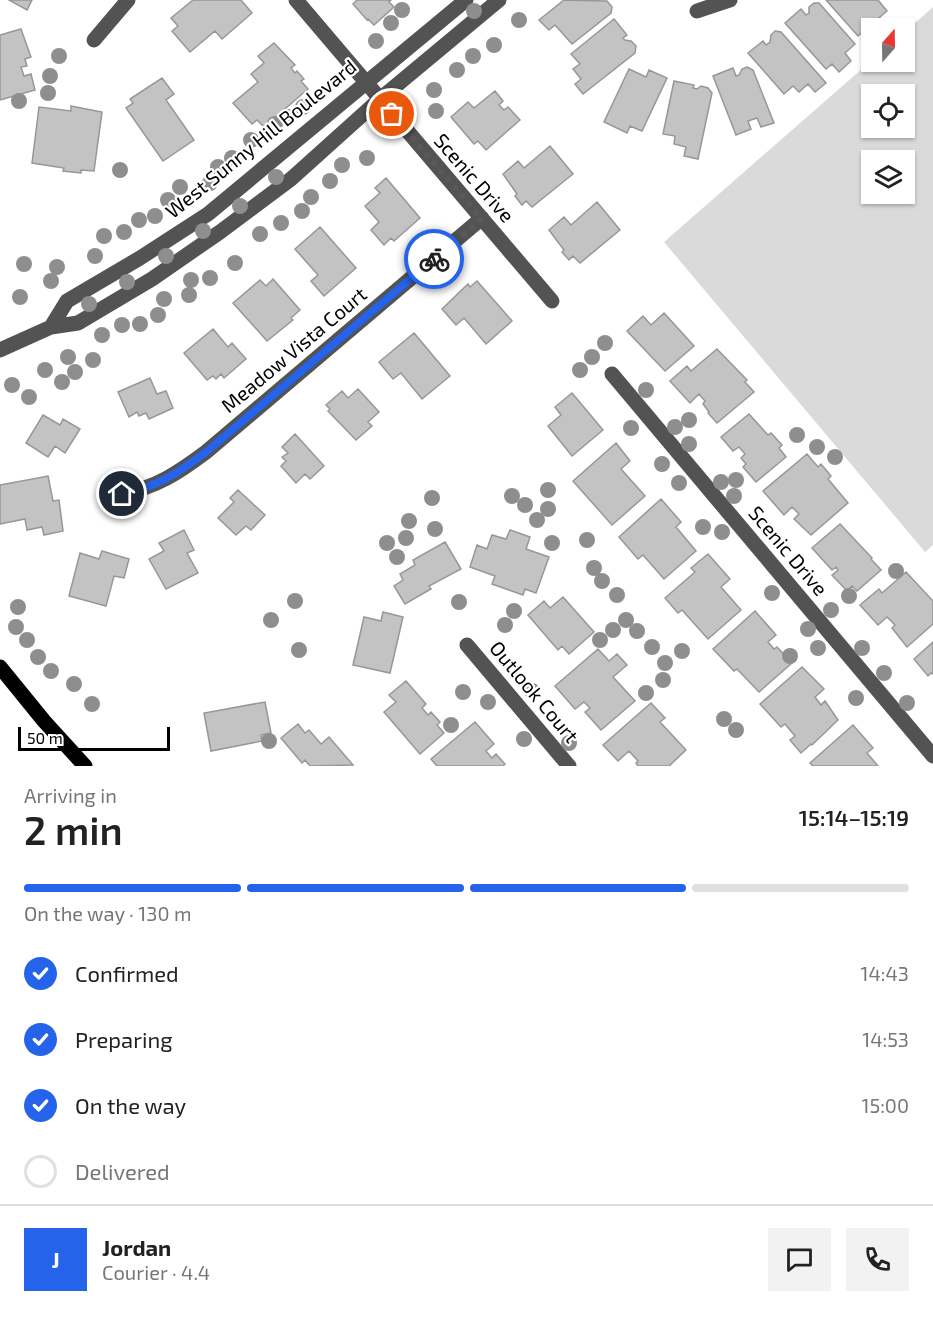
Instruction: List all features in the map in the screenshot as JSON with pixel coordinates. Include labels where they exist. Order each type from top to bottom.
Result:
[{"type":"main road","points":[[0,667],[85,766]]},
{"type":"street","points":[[94,40],[128,0]]},
{"type":"street","name":"Scenic Drive","points":[[296,0],[552,301]]},
{"type":"street","name":"West Sunny Hill Boulevard","points":[[51,327],[67,301],[208,214],[466,0]]},
{"type":"street","points":[[0,350],[51,327],[78,323],[152,279],[220,232],[291,178],[380,99],[499,0]]},
{"type":"street","points":[[697,10],[730,0]]},
{"type":"street","name":"Meadow Vista Court","points":[[122,494],[145,489],[179,472],[206,452],[482,219]]},
{"type":"street","name":"Scenic Drive","points":[[612,374],[933,756]]},
{"type":"street","name":"Outlook Court","points":[[467,645],[569,766]]},
{"type":"shaded area","points":[[933,7],[933,545],[925,552],[664,242],[861,70],[861,72],[915,72],[915,23]]},
{"type":"building","points":[[9,0],[32,0],[27,10]]},
{"type":"building","points":[[193,0],[241,0],[252,13],[222,39],[215,31],[190,52],[172,31],[178,26],[171,18]]},
{"type":"building","points":[[357,0],[391,0],[389,2],[394,7],[374,25],[353,4]]},
{"type":"building","points":[[564,0],[607,1],[612,7],[611,13],[572,44],[555,25],[549,30],[539,20]]},
{"type":"building","points":[[826,0],[878,0],[887,11],[879,18],[861,18],[861,33],[858,36]]},
{"type":"building","points":[[814,3],[819,3],[855,44],[845,53],[851,61],[839,72],[832,64],[826,69],[785,23],[801,9],[806,15],[809,13],[809,7]]},
{"type":"building","points":[[614,19],[627,35],[623,38],[636,46],[635,53],[583,94],[575,84],[581,79],[573,69],[580,64],[571,54]]},
{"type":"building","points":[[21,29],[31,57],[25,59],[27,66],[21,67],[24,76],[31,74],[35,90],[0,100],[0,35]]},
{"type":"building","points":[[775,31],[781,32],[826,83],[815,92],[808,84],[799,92],[793,86],[784,94],[748,53],[763,41],[766,45],[770,42],[771,35]]},
{"type":"building","points":[[274,43],[295,65],[291,68],[304,79],[301,81],[308,89],[264,127],[257,120],[252,124],[233,103],[258,82],[251,74],[264,63],[258,56]]},
{"type":"building","points":[[747,67],[753,70],[774,123],[761,127],[757,118],[748,121],[751,129],[736,135],[713,76],[733,68],[736,76]]},
{"type":"building","points":[[629,69],[646,77],[649,70],[667,78],[642,131],[630,126],[627,133],[604,122]]},
{"type":"building","points":[[162,78],[174,94],[166,100],[194,140],[163,161],[126,108],[133,103],[130,99]]},
{"type":"building","points":[[674,81],[694,85],[693,88],[697,89],[701,86],[708,88],[712,93],[698,159],[684,156],[686,147],[674,144],[675,136],[663,134]]},
{"type":"building","points":[[495,91],[503,101],[499,105],[504,110],[508,107],[520,120],[486,150],[478,141],[474,144],[451,117],[468,102],[474,108]]},
{"type":"building","points":[[71,106],[102,112],[94,171],[81,170],[81,173],[63,171],[64,168],[32,163],[39,107],[71,111]]},
{"type":"building","points":[[550,146],[573,174],[532,207],[526,201],[522,205],[503,174],[518,161],[524,168]]},
{"type":"building","points":[[386,178],[420,218],[394,241],[391,238],[384,245],[371,230],[379,222],[365,206],[380,193],[375,188]]},
{"type":"building","points":[[597,202],[620,230],[580,263],[573,256],[569,260],[549,230],[564,217],[571,225]]},
{"type":"building","points":[[320,227],[356,268],[324,296],[311,281],[318,275],[295,249]]},
{"type":"building","points":[[273,279],[300,310],[291,318],[293,320],[267,341],[233,303],[260,280],[266,286]]},
{"type":"building","points":[[477,281],[512,321],[486,344],[464,318],[456,325],[442,309],[468,284],[470,287]]},
{"type":"building","points":[[664,313],[694,346],[665,371],[627,331],[643,316],[651,325]]},
{"type":"building","points":[[213,329],[228,347],[232,343],[246,359],[224,378],[221,374],[216,379],[213,376],[207,380],[184,353]]},
{"type":"building","points":[[414,333],[450,376],[422,399],[401,373],[393,379],[379,362]]},
{"type":"building","points":[[717,349],[747,380],[745,382],[754,392],[717,423],[708,413],[703,404],[705,401],[699,394],[690,403],[670,381],[687,366],[691,371]]},
{"type":"building","points":[[150,378],[157,394],[166,391],[173,408],[149,419],[146,413],[139,416],[137,412],[129,417],[118,392]]},
{"type":"building","points":[[358,389],[379,412],[368,422],[372,426],[356,440],[328,411],[330,409],[326,405],[342,391],[348,398]]},
{"type":"building","points":[[572,393],[603,430],[572,456],[548,426],[561,415],[555,407]]},
{"type":"building","points":[[749,414],[768,435],[771,433],[782,445],[779,448],[786,457],[756,482],[743,467],[746,464],[741,458],[745,454],[739,447],[733,451],[721,437]]},
{"type":"building","points":[[43,415],[60,425],[63,419],[80,429],[65,453],[55,446],[48,457],[26,443]]},
{"type":"building","points":[[295,434],[324,466],[310,479],[305,474],[296,483],[281,466],[286,461],[282,457],[288,453],[282,447]]},
{"type":"building","points":[[616,443],[630,461],[621,469],[645,496],[612,525],[573,481]]},
{"type":"building","points":[[807,454],[818,467],[821,464],[831,476],[828,479],[848,503],[811,535],[794,519],[799,514],[792,507],[784,515],[763,491]]},
{"type":"building","points":[[48,476],[53,501],[59,500],[63,531],[44,535],[42,527],[27,530],[25,519],[0,524],[0,485]]},
{"type":"building","points":[[238,490],[265,515],[251,530],[246,526],[236,535],[218,518],[234,502],[230,498]]},
{"type":"building","points":[[661,499],[681,522],[676,527],[696,551],[664,579],[643,555],[638,559],[619,537]]},
{"type":"building","points":[[840,524],[881,570],[857,591],[852,586],[847,591],[832,575],[838,570],[836,567],[832,570],[812,548]]},
{"type":"building","points":[[184,530],[194,550],[187,553],[198,573],[166,589],[149,559],[164,551],[159,543]]},
{"type":"building","points":[[510,530],[530,537],[526,549],[549,557],[536,593],[525,589],[523,595],[492,584],[495,576],[470,567],[477,545],[487,549],[492,535],[506,539]]},
{"type":"building","points":[[445,542],[461,569],[429,586],[431,589],[405,604],[394,586],[403,580],[400,574],[415,565],[413,560]]},
{"type":"building","points":[[102,551],[129,559],[124,578],[114,576],[106,606],[69,596],[80,553],[99,559]]},
{"type":"building","points":[[708,554],[730,579],[721,587],[741,610],[708,639],[682,610],[678,613],[665,598],[695,572],[691,568]]},
{"type":"building","points":[[906,572],[933,601],[933,624],[907,647],[892,628],[895,625],[887,617],[878,625],[860,605],[879,589],[882,593]]},
{"type":"building","points":[[563,597],[594,632],[569,654],[562,646],[558,650],[528,615],[544,601],[550,608]]},
{"type":"building","points":[[755,611],[776,635],[768,642],[774,649],[777,647],[792,663],[759,692],[713,649]]},
{"type":"building","points":[[383,612],[403,617],[390,673],[353,665],[364,617],[381,621]]},
{"type":"building","points":[[933,642],[933,674],[928,676],[914,659]]},
{"type":"building","points":[[598,649],[609,661],[617,654],[627,665],[613,677],[635,701],[601,730],[585,712],[590,708],[584,702],[575,709],[555,686]]},
{"type":"building","points":[[802,667],[824,689],[815,697],[821,705],[825,701],[838,720],[801,753],[790,740],[795,736],[785,724],[781,727],[760,704]]},
{"type":"building","points":[[406,681],[426,704],[422,708],[428,715],[431,712],[440,722],[437,725],[444,733],[420,754],[384,712],[396,702],[389,695]]},
{"type":"building","points":[[265,702],[271,733],[261,735],[262,741],[211,751],[204,713]]},
{"type":"building","points":[[651,703],[665,718],[660,722],[686,750],[669,766],[638,766],[636,763],[638,761],[629,751],[618,761],[603,745]]},
{"type":"building","points":[[475,722],[494,744],[486,751],[492,758],[496,754],[505,764],[503,766],[437,766],[431,759]]},
{"type":"building","points":[[298,724],[305,733],[309,730],[321,744],[329,737],[353,765],[310,766],[305,760],[302,763],[281,738]]},
{"type":"building","points":[[853,725],[873,748],[867,753],[878,766],[813,766],[810,763]]},
{"type":"way so far","points":[[392,114],[482,219],[434,259]]},
{"type":"route","points":[[122,494],[145,489],[179,472],[206,452],[434,259]]}]
